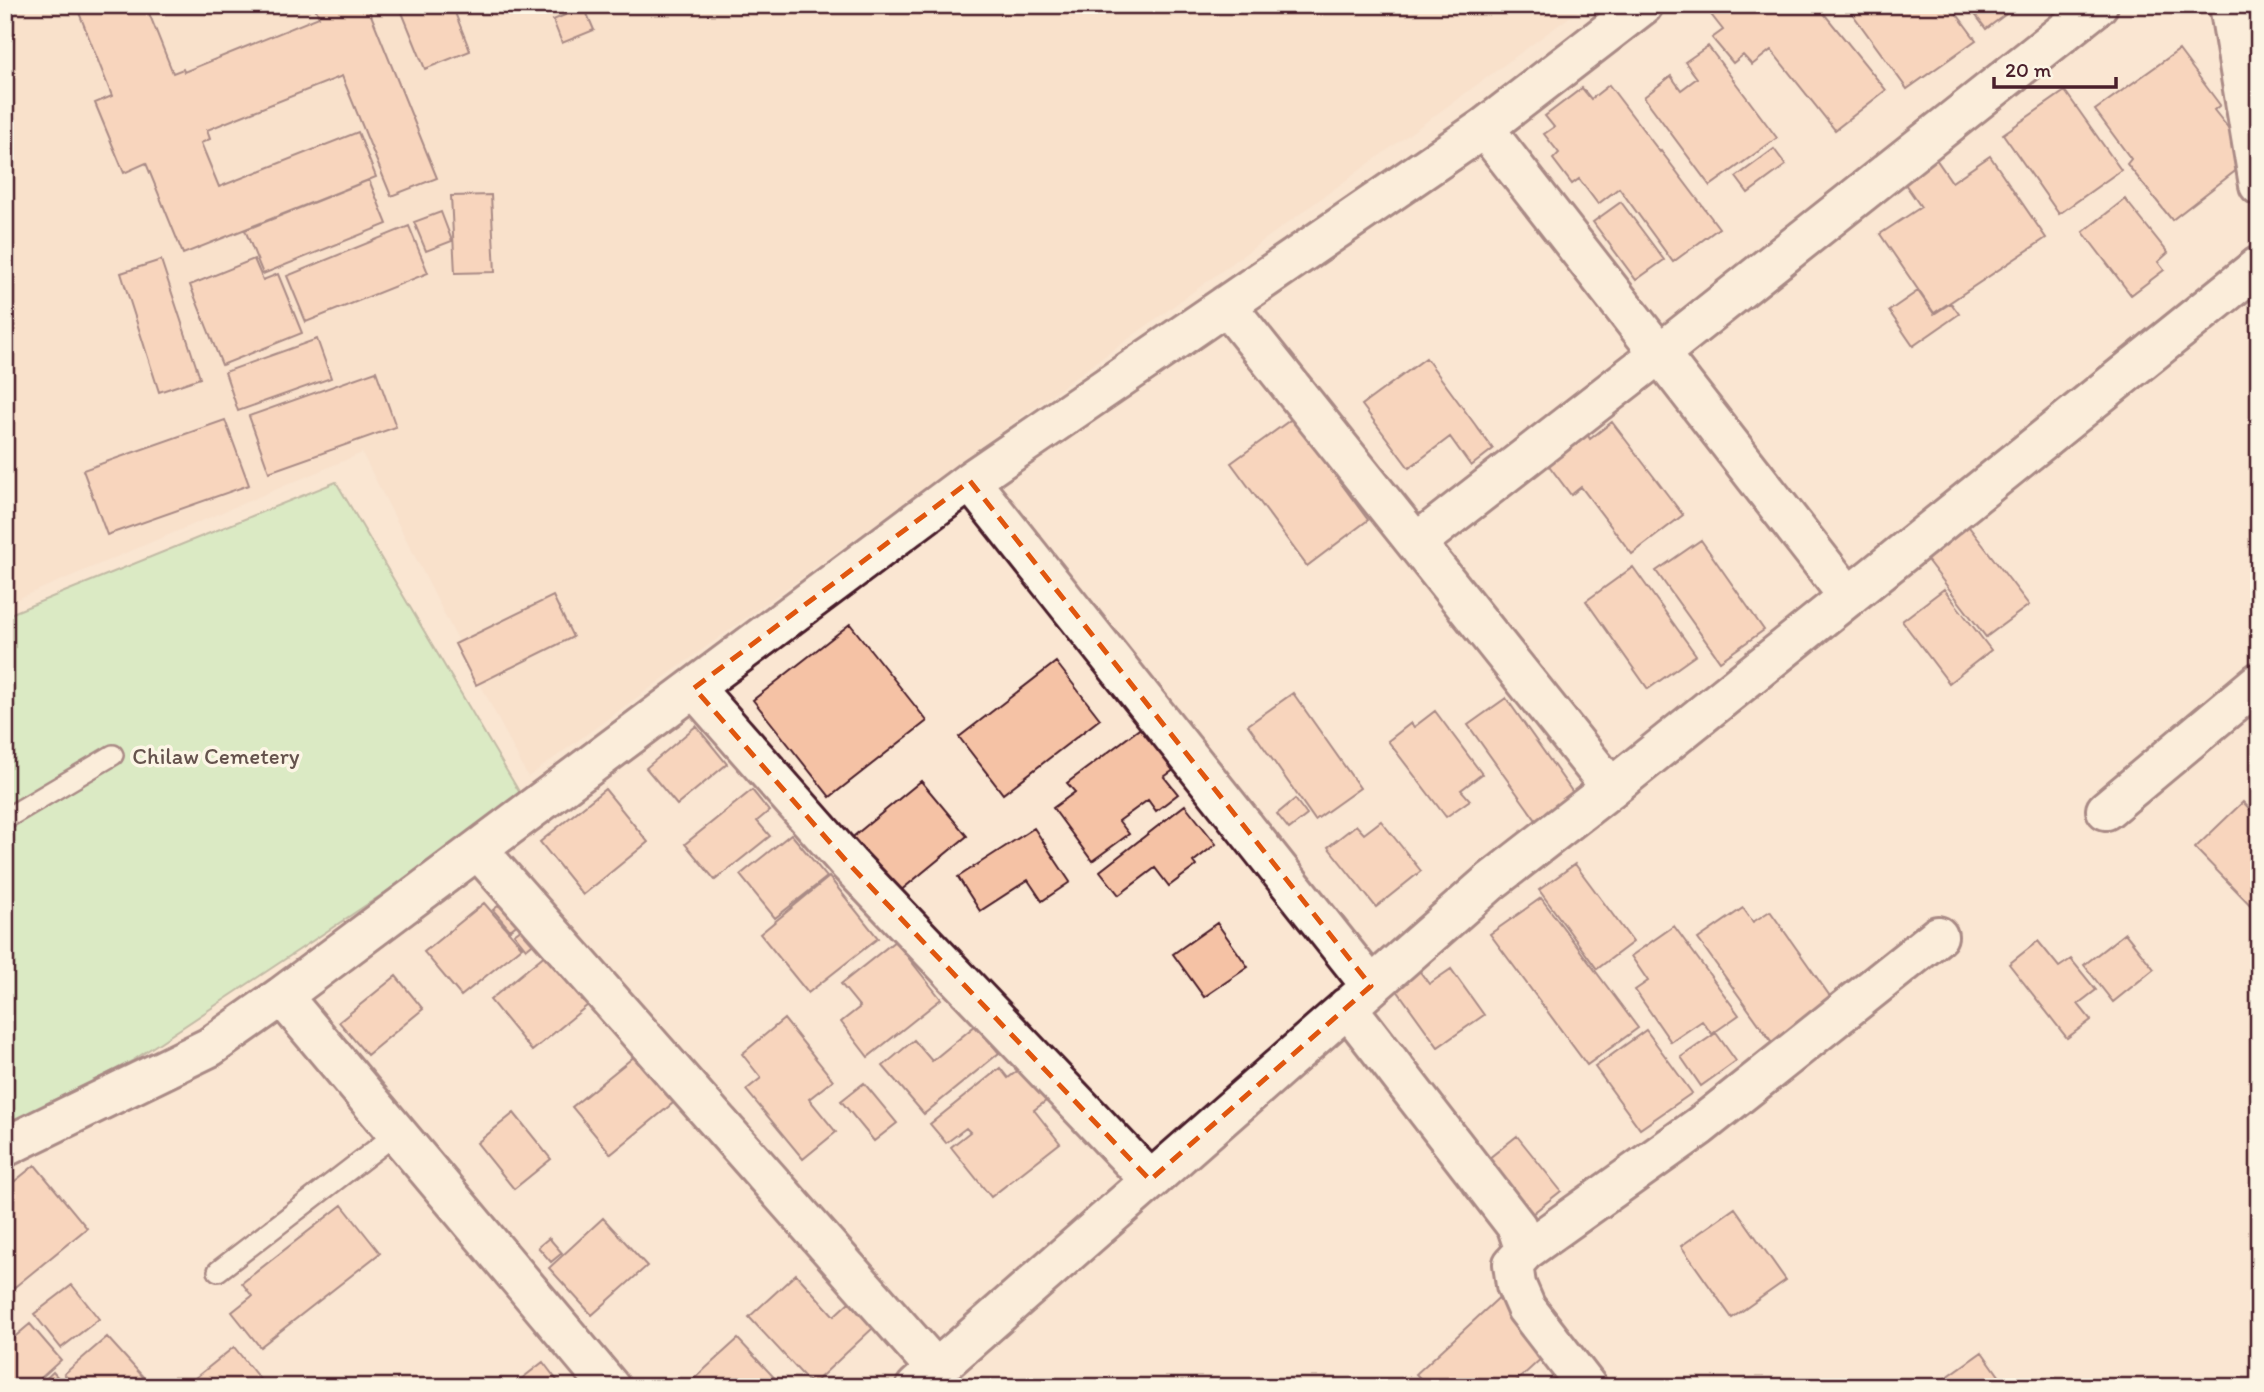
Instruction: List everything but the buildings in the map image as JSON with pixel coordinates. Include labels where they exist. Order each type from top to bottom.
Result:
[{"type":"street","points":[[5,1147],[210,1047],[282,996],[970,481],[1484,128],[1643,5]]},
{"type":"street","points":[[1416,543],[2098,5]]},
{"type":"street","points":[[2230,5],[2259,185]]},
{"type":"street","points":[[1484,128],[1848,596]]},
{"type":"street","points":[[478,850],[926,1378],[1490,881],[1611,788],[2259,266]]},
{"type":"street","points":[[1226,305],[1611,788]]},
{"type":"street","points":[[970,481],[1359,996],[1517,1227],[1525,1251]]},
{"type":"street","points":[[2106,810],[2259,682]]},
{"type":"street","points":[[694,688],[849,864],[1150,1180]]},
{"type":"street","points":[[1587,1387],[1526,1308],[1516,1284],[1513,1264],[1525,1251],[1700,1126],[1938,936]]},
{"type":"street","points":[[282,996],[610,1387]]},
{"type":"lane","points":[[5,819],[113,755]]},
{"type":"lane","points":[[218,1271],[397,1133]]},
{"type":"highlighted area","points":[[970,481],[1371,986],[1150,1180],[849,864],[694,688]]},
{"type":"shaded area","points":[[5,5],[1586,5],[528,777],[362,453],[5,604]]},
{"type":"green space","name":"Chilaw Cemetery","points":[[336,482],[524,800],[132,1061],[5,1127],[5,616]]}]
